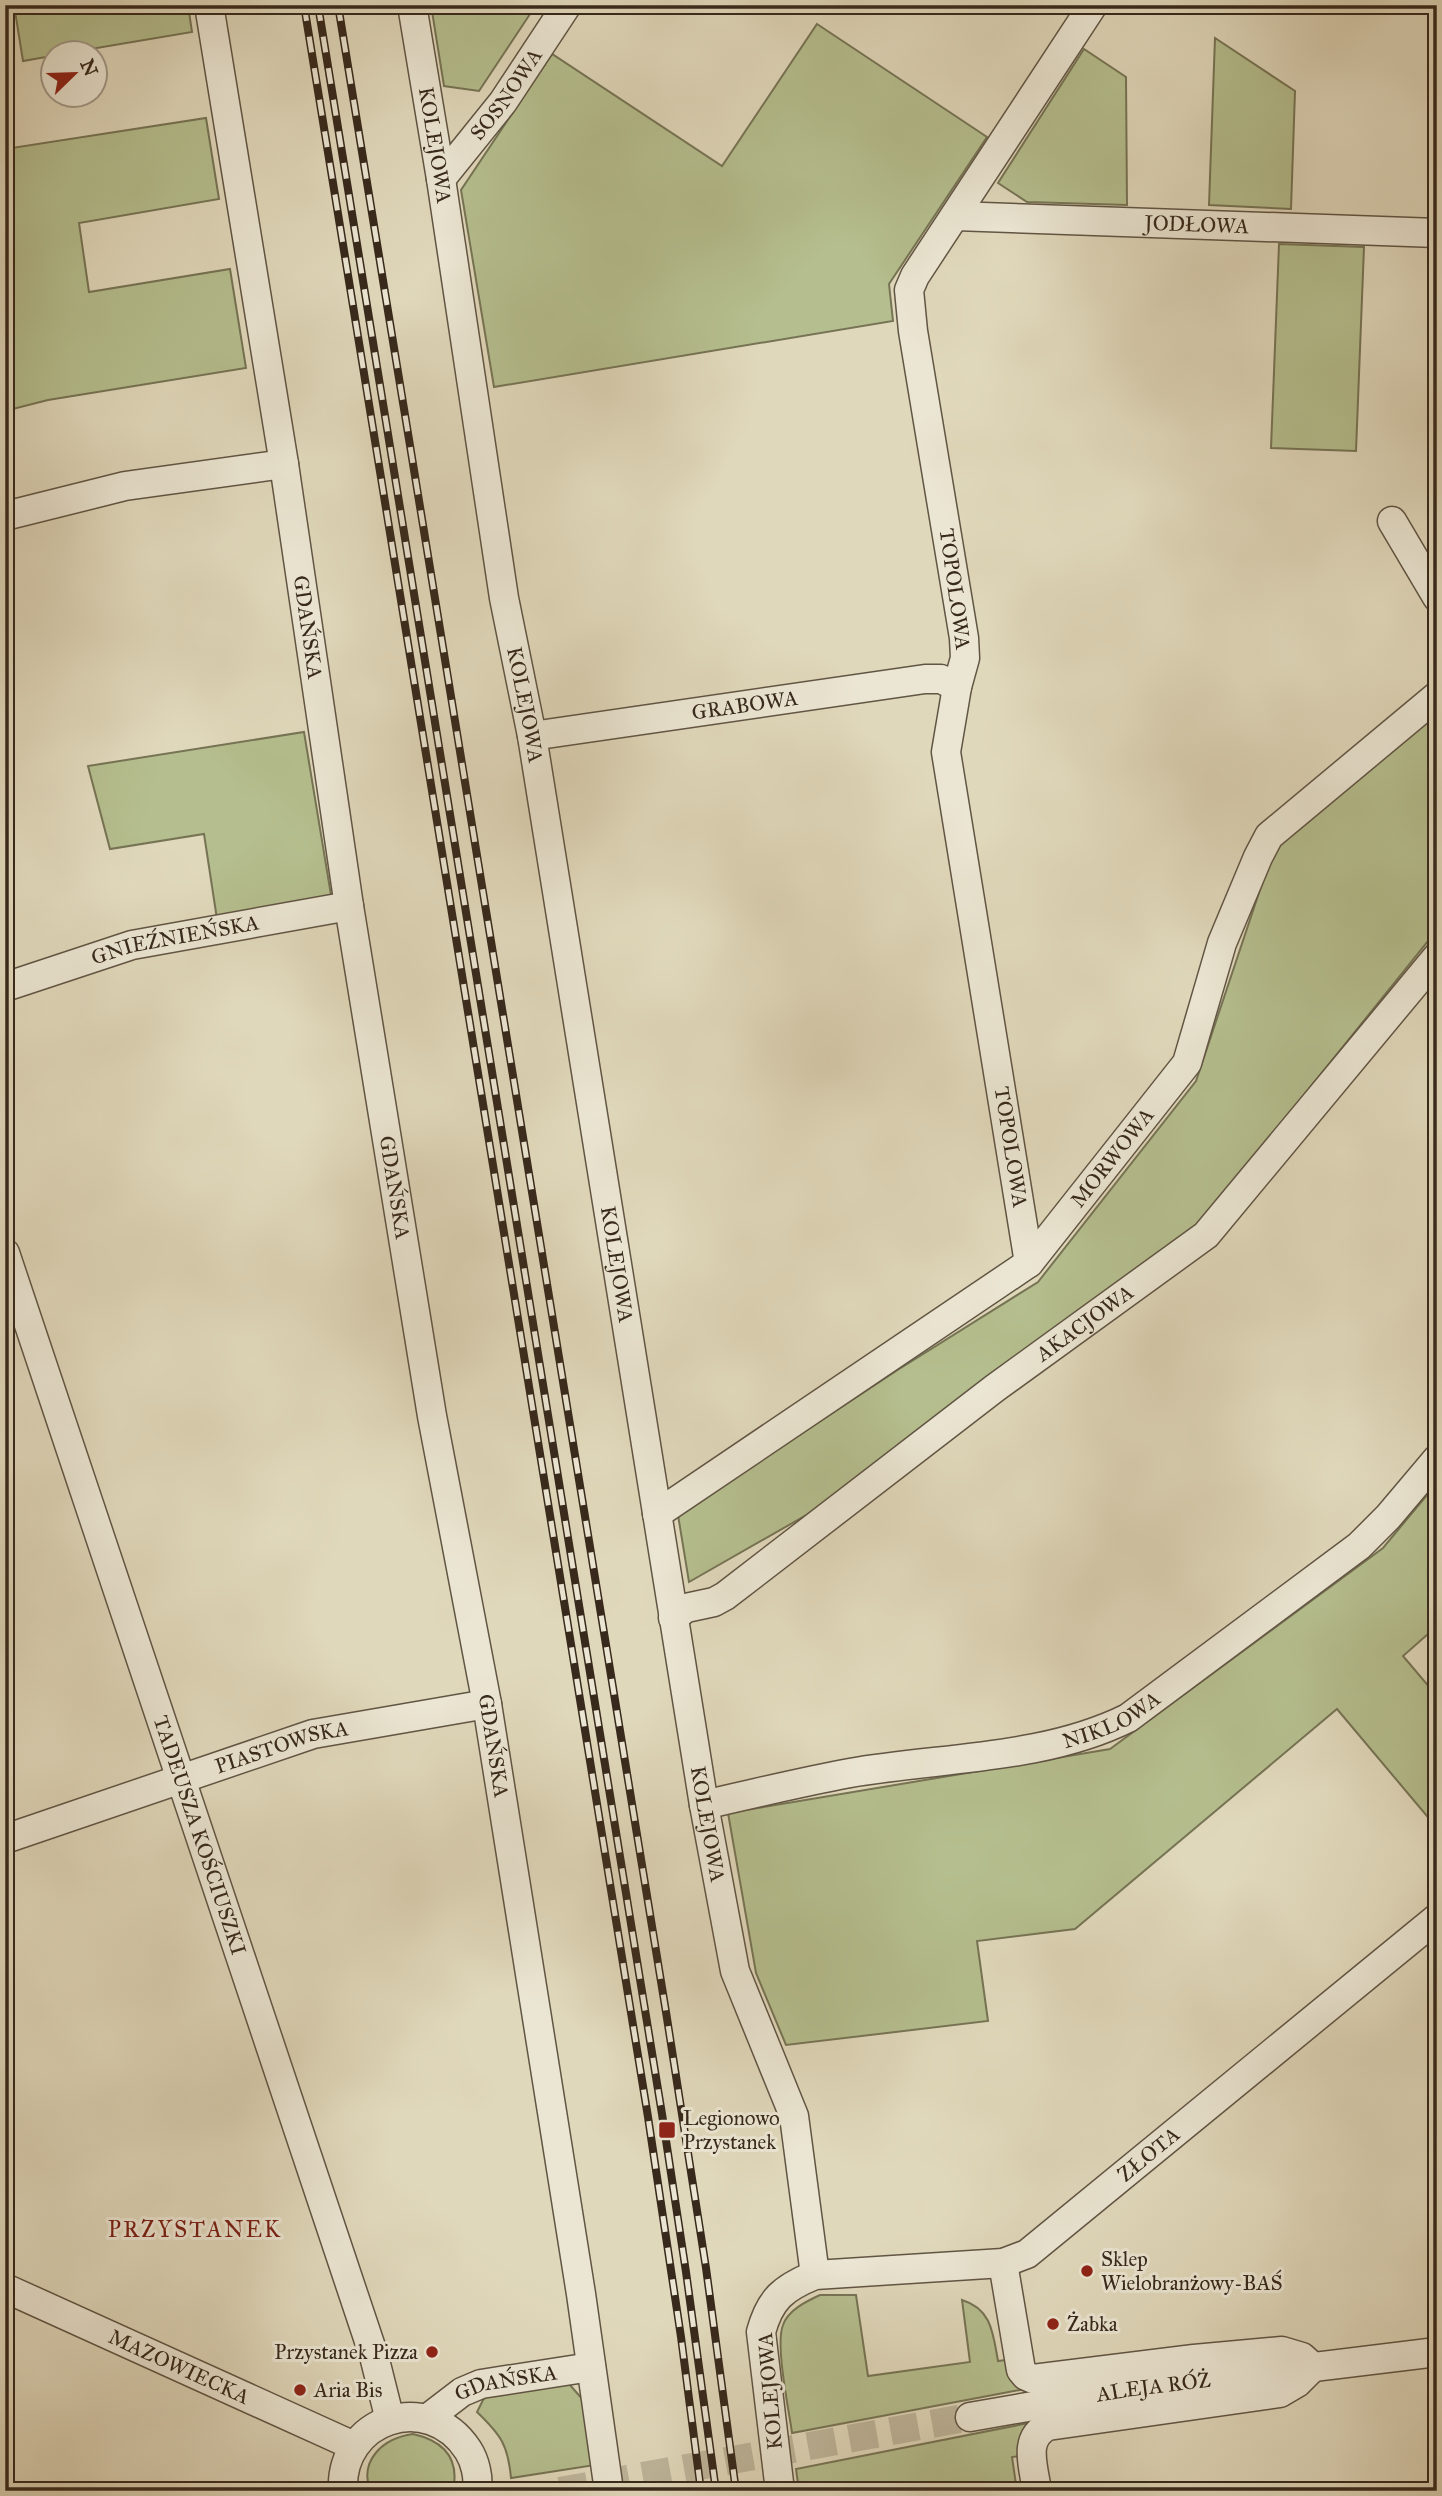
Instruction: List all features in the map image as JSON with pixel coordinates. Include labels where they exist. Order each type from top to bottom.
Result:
[{"type":"street","name":"GDAŃSKA","points":[[209,5],[284,464],[349,906],[432,1416],[487,1704],[609,2491]]},
{"type":"street","name":"KOLEJOWA","points":[[412,5],[504,598],[532,736],[704,1805],[735,1971],[794,2116],[815,2275],[796,2282],[779,2294],[766,2313],[761,2332],[780,2491]]},
{"type":"street","name":"SOSNOWA","points":[[441,179],[503,102],[567,5]]},
{"type":"street","name":"TOPOLOWA","points":[[1029,1263],[946,752],[965,658],[964,638],[913,331],[909,290],[915,276],[1093,5]]},
{"type":"street","name":"JODŁOWA","points":[[956,216],[1437,233]]},
{"type":"street","points":[[5,516],[125,486],[284,464]]},
{"type":"street","points":[[1392,521],[1437,597]]},
{"type":"street","name":"GRABOWA","points":[[532,736],[925,679],[941,679],[957,687]]},
{"type":"street","name":"MORWOWA","points":[[657,1514],[1029,1263],[1187,1063],[1222,943],[1269,836],[1437,695]]},
{"type":"street","name":"GNIEŹNIEŃSKA","points":[[5,987],[132,945],[349,906]]},
{"type":"street","name":"AKACJOWA","points":[[673,1618],[686,1608],[714,1602],[725,1596],[995,1388],[1206,1235],[1437,957]]},
{"type":"street","name":"TADEUSZA KOŚCIUSZKI","points":[[5,1253],[369,2343],[390,2420]]},
{"type":"street","name":"NIKLOWA","points":[[704,1805],[851,1773],[1032,1747],[1104,1730],[1128,1718],[1359,1546],[1437,1460]]},
{"type":"street","name":"PIASTOWSKA","points":[[5,1839],[313,1734],[487,1704]]},
{"type":"street","name":"ZŁOTA","points":[[815,2275],[1003,2263],[1027,2255],[1437,1919]]},
{"type":"street","name":"ALEJA RÓŻ","points":[[1003,2263],[1021,2371],[1026,2376],[1040,2379],[1194,2359],[1282,2351],[1301,2357],[1313,2367]]},
{"type":"street","name":"MAZOWIECKA","points":[[5,2288],[354,2446]]},
{"type":"street","name":"ALEJA RÓŻ","points":[[981,2414],[1125,2390],[1437,2352]]},
{"type":"street","name":"GDAŃSKA","points":[[428,2418],[462,2392],[481,2384],[591,2367]]},
{"type":"street","name":"ALEJA RÓŻ","points":[[1037,2491],[1031,2445],[1040,2430],[1048,2426],[1280,2393],[1297,2383],[1313,2367]]},
{"type":"street","points":[[341,2491],[344,2467],[354,2446],[372,2428],[390,2420],[410,2416],[428,2418],[454,2432],[467,2449],[476,2472],[477,2491]]},
{"type":"green space","points":[[14,5],[188,5],[192,32],[108,46],[108,38],[38,38],[38,58],[23,61]]},
{"type":"green space","points":[[431,5],[536,5],[479,91],[444,86]]},
{"type":"green space","points":[[817,24],[987,137],[889,284],[893,321],[494,387],[461,190],[552,54],[722,166]]},
{"type":"green space","points":[[1215,38],[1295,91],[1291,209],[1209,205]]},
{"type":"green space","points":[[1084,49],[1126,77],[1127,205],[1027,202],[998,183]]},
{"type":"green space","points":[[206,118],[219,199],[79,223],[89,292],[230,269],[246,368],[48,400],[5,411],[5,149]]},
{"type":"green space","points":[[1279,244],[1364,247],[1356,451],[1271,448]]},
{"type":"green space","points":[[1437,714],[1437,930],[1196,1229],[838,1497],[689,1582],[678,1515],[896,1371],[1038,1282],[1196,1081],[1275,845]]},
{"type":"green space","points":[[304,732],[332,901],[217,919],[204,834],[110,849],[88,766]]},
{"type":"green space","points":[[1437,1483],[1437,1626],[1403,1656],[1437,1696],[1437,1828],[1337,1709],[1075,1929],[977,1941],[988,2021],[786,2045],[756,1973],[728,1813],[1110,1749],[1383,1548]]},
{"type":"green space","points":[[820,2295],[856,2295],[868,2376],[970,2362],[962,2300],[972,2304],[985,2316],[992,2332],[998,2361],[1005,2360],[1012,2377],[1030,2388],[792,2433],[781,2334],[789,2315]]},
{"type":"green space","points":[[545,2383],[570,2385],[584,2401],[595,2465],[511,2478],[502,2441],[477,2412],[491,2392]]},
{"type":"green space","points":[[1044,2420],[1019,2456],[1012,2457],[1017,2491],[799,2491],[796,2469]]},
{"type":"green space","points":[[413,2434],[441,2446],[452,2460],[455,2479],[453,2491],[370,2491],[368,2469],[376,2452],[392,2440]]},
{"type":"tunnel","points":[[560,2491],[970,2417]]},
{"type":"railway","points":[[304,5],[648,2117],[701,2491]]},
{"type":"railway","points":[[318,5],[662,2114],[716,2491]]},
{"type":"railway","points":[[338,5],[666,2012],[706,2268],[736,2491]]},
{"type":"place","name":"Legionowo Przystanek","points":[[667,2130]]},
{"type":"place","name":"Sklep Wielobranżowy-BAŚ","points":[[1087,2271]]},
{"type":"place","name":"Żabka","points":[[1053,2324]]},
{"type":"place","name":"Przystanek Pizza","points":[[432,2352]]},
{"type":"place","name":"Aria Bis","points":[[300,2390]]},
{"type":"district","name":"PRZYSTANEK","points":[[195,2229]]}]
